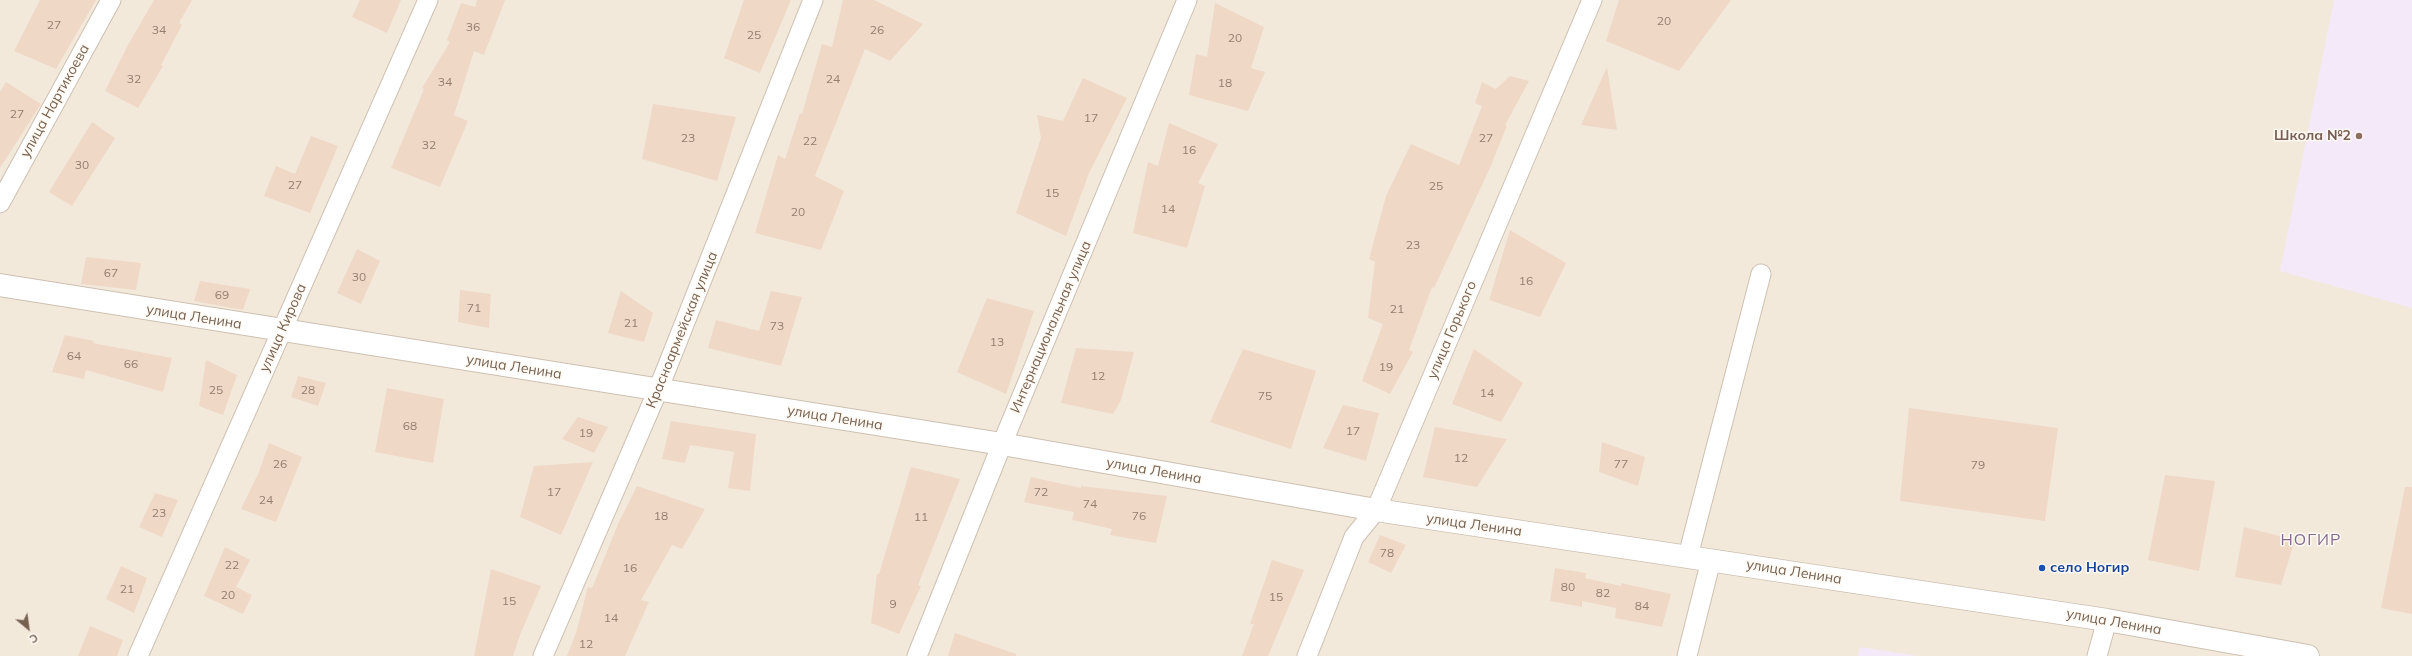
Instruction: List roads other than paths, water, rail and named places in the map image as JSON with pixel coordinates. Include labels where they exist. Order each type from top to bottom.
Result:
[{"type":"street","name":"улица Нартикоева","points":[[0,203],[111,0]]},
{"type":"street","name":"улица Кирова","points":[[138,656],[428,0]]},
{"type":"street","name":"Красноармейская улица","points":[[543,656],[658,390],[814,0]]},
{"type":"street","name":"Интернациональная улица","points":[[917,656],[1002,444],[1187,0]]},
{"type":"street","name":"улица Горького","points":[[1307,656],[1354,537],[1376,510],[1592,0]]},
{"type":"street","points":[[1688,556],[1761,274]]},
{"type":"street","name":"улица Ленина","points":[[0,285],[281,331],[1002,444],[1376,510],[2107,620],[2308,656]]},
{"type":"street","points":[[1687,656],[1711,560]]},
{"type":"street","points":[[2097,656],[2107,620]]},
{"type":"place","name":"Школа №2","points":[[2359,136]]},
{"type":"place","name":"село Ногир","points":[[2042,568]]},
{"type":"district","name":"НОГИР","points":[[2311,540]]}]
